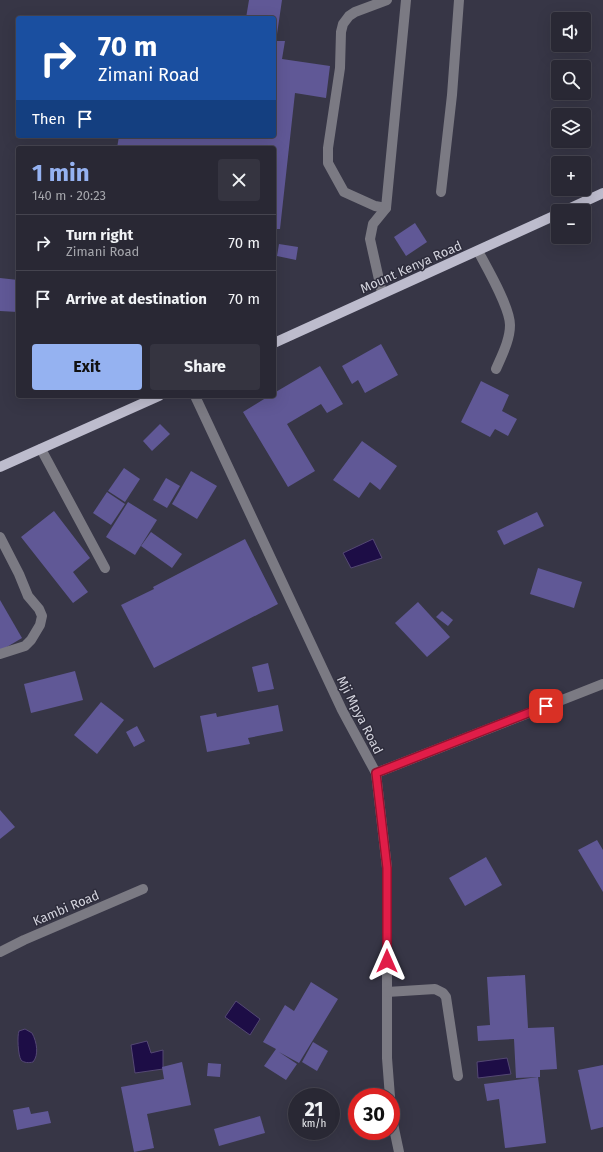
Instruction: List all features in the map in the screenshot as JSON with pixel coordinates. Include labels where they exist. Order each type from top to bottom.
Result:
[{"type":"main road","points":[[579,204],[603,193]]},
{"type":"main road","name":"Mount Kenya Road","points":[[276,342],[551,217]]},
{"type":"main road","points":[[0,467],[155,398]]},
{"type":"street","points":[[386,208],[375,206],[344,192],[328,163],[328,148],[340,68],[341,32],[343,24],[349,16],[355,12],[387,0]]},
{"type":"street","points":[[382,293],[370,239],[373,224],[386,208],[406,0]]},
{"type":"street","points":[[441,192],[452,95],[459,0]]},
{"type":"street","points":[[478,251],[509,313],[510,325],[507,340],[496,369]]},
{"type":"street","name":"Mji Mpya Road","points":[[196,398],[342,710],[376,773],[387,868],[387,1058],[389,1088]]},
{"type":"street","points":[[41,449],[105,568]]},
{"type":"street","points":[[0,537],[19,574],[28,596],[39,609],[42,616],[40,625],[31,640],[25,646],[0,654]]},
{"type":"street","points":[[376,773],[603,684]]},
{"type":"street","name":"Kambi Road","points":[[0,952],[24,940],[143,889]]},
{"type":"street","points":[[388,992],[435,989],[443,993],[446,998],[458,1076]]},
{"type":"street","points":[[396,1140],[399,1152]]},
{"type":"shaded area","points":[[373,539],[382,558],[351,568],[343,553]]},
{"type":"shaded area","points":[[236,1001],[260,1019],[250,1035],[225,1017]]},
{"type":"shaded area","points":[[25,1029],[32,1033],[37,1052],[33,1062],[28,1063],[21,1060],[18,1046],[18,1033],[19,1031]]},
{"type":"shaded area","points":[[147,1041],[151,1053],[163,1050],[163,1069],[135,1073],[131,1045]]},
{"type":"shaded area","points":[[507,1058],[511,1074],[478,1078],[477,1062]]},
{"type":"building","points":[[249,0],[282,0],[276,41],[276,16],[246,16]]},
{"type":"building","points":[[276,41],[285,41],[282,59],[330,66],[326,98],[295,93],[280,229],[276,229],[276,146],[117,146],[119,138],[276,138]]},
{"type":"building","points":[[415,223],[427,242],[406,256],[394,237]]},
{"type":"building","points":[[279,244],[298,247],[296,260],[277,256]]},
{"type":"building","points":[[0,278],[16,280],[16,312],[0,311]]},
{"type":"building","points":[[381,344],[398,375],[365,393],[358,380],[352,384],[342,366]]},
{"type":"building","points":[[320,366],[343,404],[327,413],[321,404],[287,424],[315,471],[288,487],[243,412],[266,398],[276,398],[276,392]]},
{"type":"building","points":[[481,381],[509,395],[502,411],[517,419],[508,436],[495,429],[490,437],[461,422]]},
{"type":"building","points":[[160,424],[170,434],[152,451],[143,441]]},
{"type":"building","points":[[362,441],[397,466],[380,490],[370,482],[359,498],[333,480]]},
{"type":"building","points":[[124,468],[140,479],[125,502],[108,491]]},
{"type":"building","points":[[191,471],[217,486],[197,519],[172,504]]},
{"type":"building","points":[[166,478],[180,486],[167,508],[153,500]]},
{"type":"building","points":[[107,492],[125,504],[111,525],[93,513]]},
{"type":"building","points":[[128,502],[157,520],[135,555],[106,537]]},
{"type":"building","points":[[54,511],[90,558],[73,572],[88,592],[73,603],[21,537]]},
{"type":"building","points":[[537,512],[544,526],[504,545],[497,531]]},
{"type":"building","points":[[151,532],[182,554],[172,568],[141,546]]},
{"type":"building","points":[[245,539],[278,604],[154,668],[121,605],[154,589],[153,587]]},
{"type":"building","points":[[538,568],[582,582],[574,608],[530,594]]},
{"type":"building","points":[[0,600],[22,638],[0,651]]},
{"type":"building","points":[[418,602],[450,637],[427,657],[395,623]]},
{"type":"building","points":[[442,611],[453,620],[448,626],[436,617]]},
{"type":"building","points":[[268,663],[274,689],[258,692],[252,667]]},
{"type":"building","points":[[75,671],[83,700],[31,713],[24,684]]},
{"type":"building","points":[[101,702],[124,720],[97,754],[74,735]]},
{"type":"building","points":[[278,705],[283,731],[248,738],[250,744],[207,752],[200,716],[216,713],[217,717]]},
{"type":"building","points":[[137,726],[145,741],[134,747],[126,732]]},
{"type":"building","points":[[0,810],[15,827],[0,839]]},
{"type":"building","points":[[597,840],[603,850],[603,892],[578,850]]},
{"type":"building","points":[[486,857],[502,885],[465,906],[449,878]]},
{"type":"building","points":[[525,975],[528,1028],[554,1027],[557,1069],[540,1070],[540,1077],[516,1078],[514,1039],[478,1041],[477,1026],[490,1025],[487,977]]},
{"type":"building","points":[[311,982],[338,999],[299,1063],[279,1052],[297,1064],[286,1080],[264,1066],[276,1049],[263,1042],[285,1005],[294,1011]]},
{"type":"building","points":[[313,1042],[328,1051],[317,1071],[302,1062]]},
{"type":"building","points":[[182,1062],[191,1105],[147,1114],[154,1148],[134,1152],[121,1087],[164,1079],[162,1067]]},
{"type":"building","points":[[208,1063],[221,1064],[220,1077],[207,1076]]},
{"type":"building","points":[[603,1065],[603,1127],[591,1130],[578,1070]]},
{"type":"building","points":[[538,1077],[546,1143],[505,1148],[499,1099],[487,1101],[484,1084]]},
{"type":"building","points":[[29,1107],[31,1114],[48,1111],[51,1123],[17,1130],[13,1110]]},
{"type":"building","points":[[260,1116],[265,1133],[219,1146],[214,1129]]},
{"type":"route","points":[[387,961],[387,868],[376,773],[546,706]]}]
